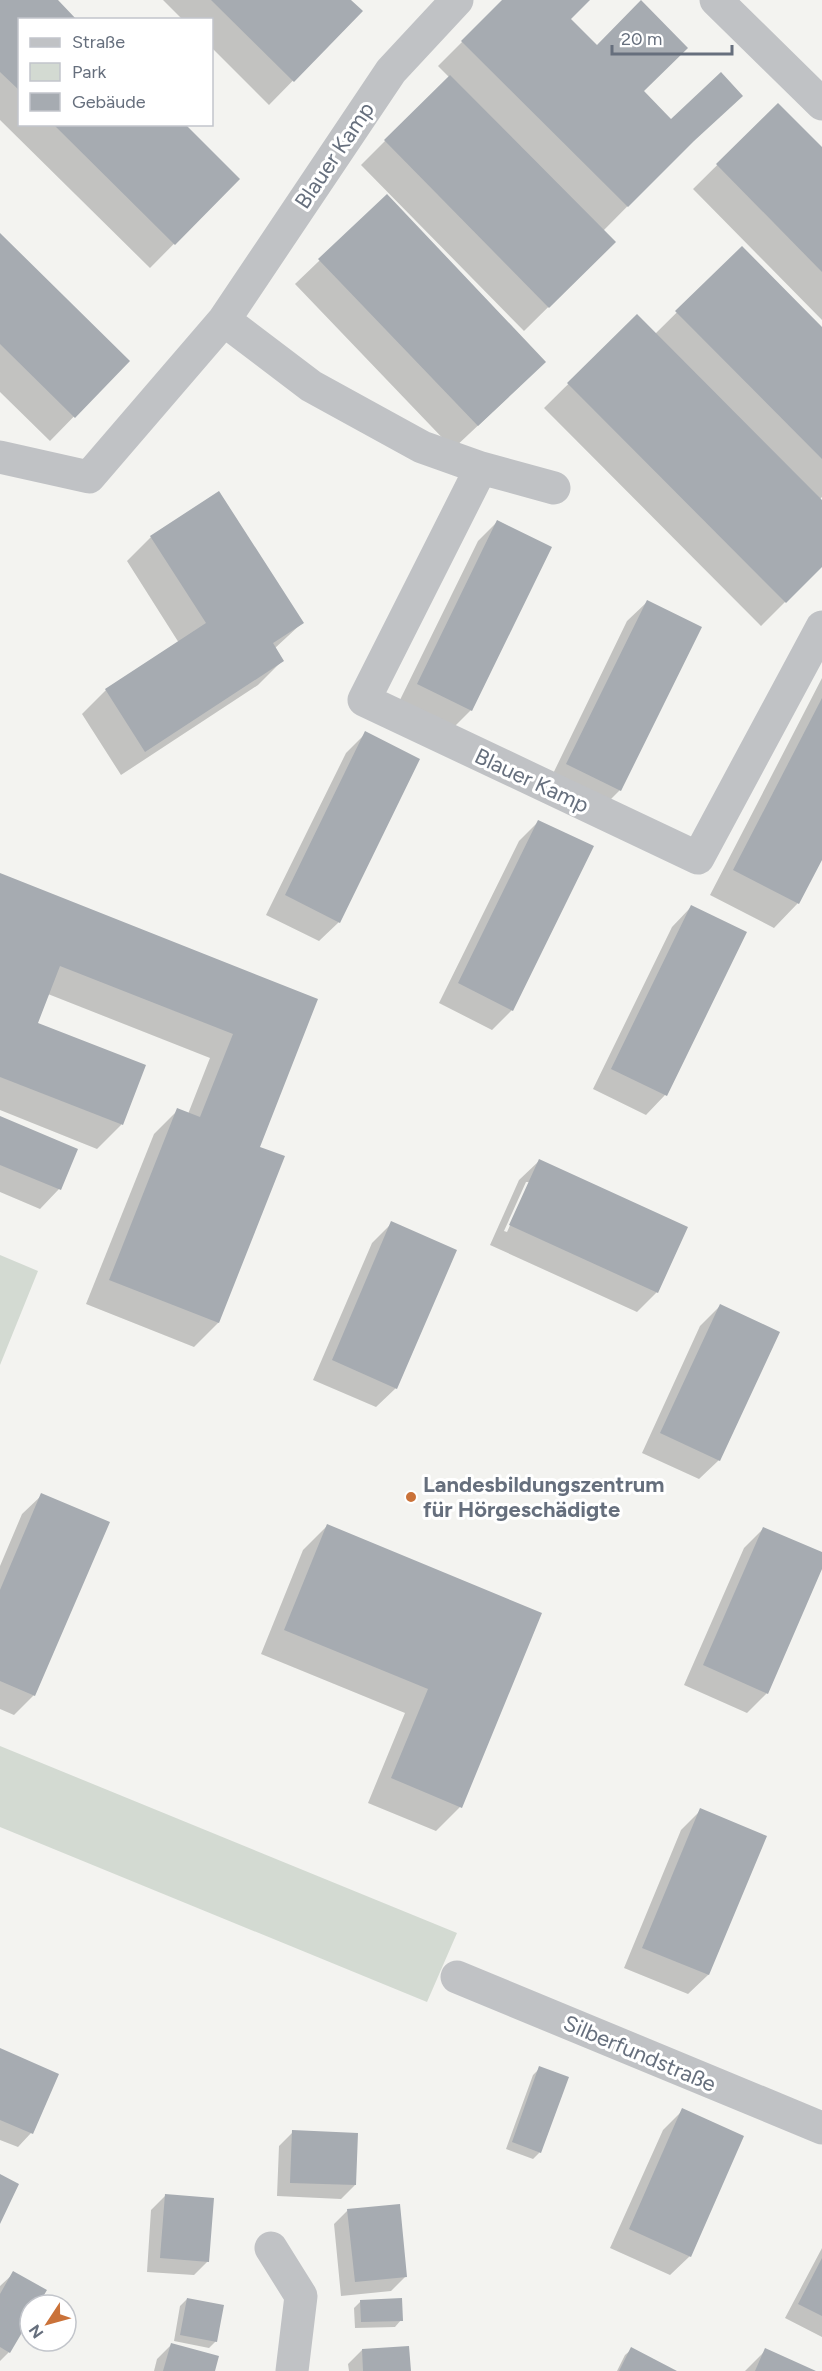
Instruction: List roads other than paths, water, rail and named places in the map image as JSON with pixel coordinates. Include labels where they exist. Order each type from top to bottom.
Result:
[{"type":"street","name":"Blauer Kamp","points":[[0,457],[89,477],[224,320],[391,71],[457,0]]},
{"type":"street","points":[[716,0],[822,104]]},
{"type":"street","points":[[224,320],[311,386],[422,447],[481,468],[554,488]]},
{"type":"street","name":"Blauer Kamp","points":[[481,468],[364,700],[698,858],[822,627]]},
{"type":"street","name":"Silberfundstraße","points":[[457,1977],[822,2128]]},
{"type":"street","points":[[271,2248],[301,2296],[292,2371]]},
{"type":"place","name":"Landesbildungszentrum für Hörgeschädigte","points":[[411,1497]]}]
